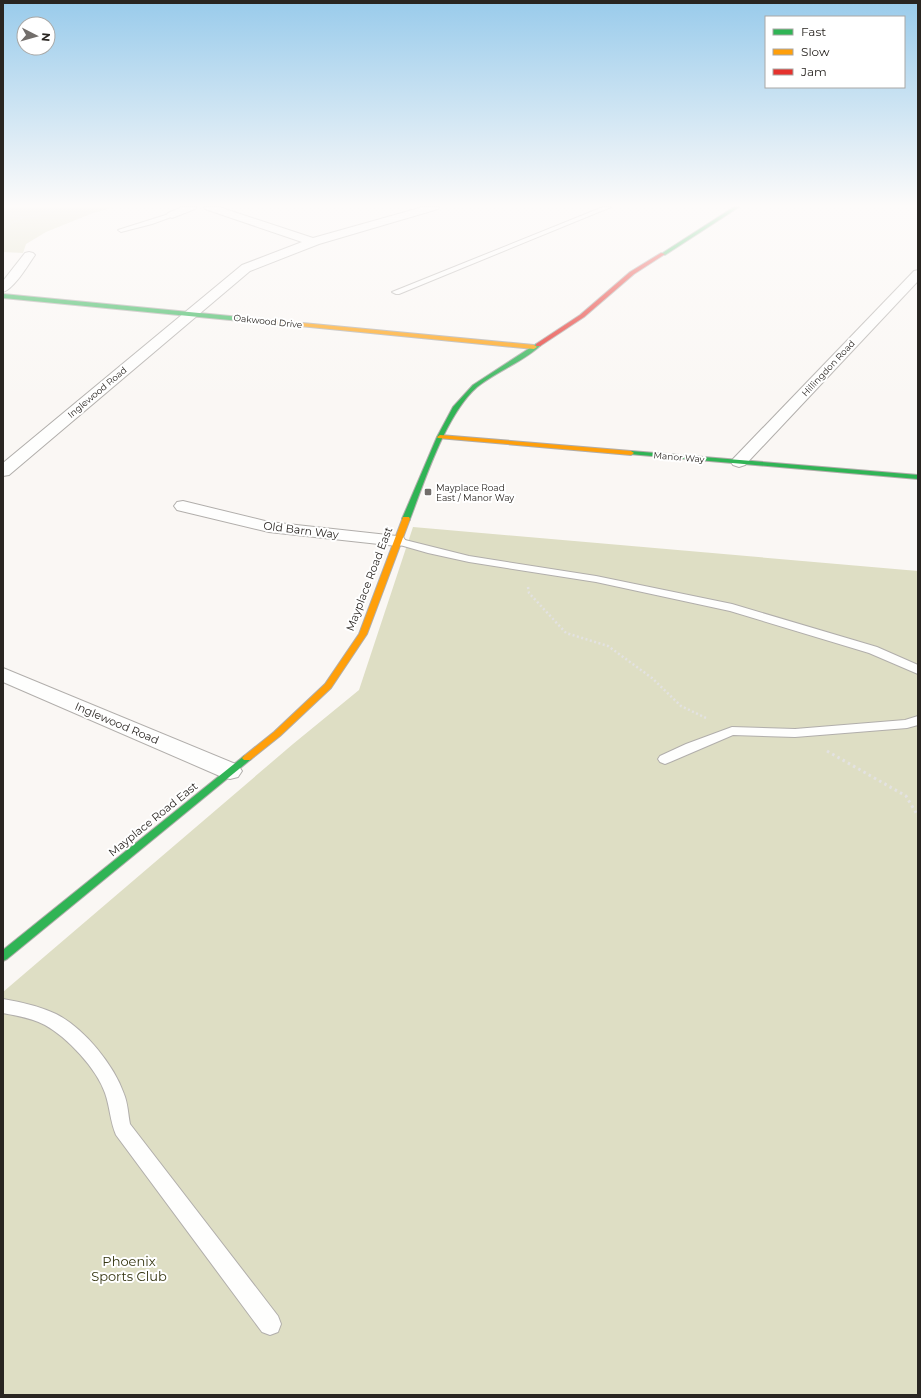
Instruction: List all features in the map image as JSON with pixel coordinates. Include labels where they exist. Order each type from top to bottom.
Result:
[{"type":"street","points":[[3,288],[17,272]]},
{"type":"street","name":"Inglewood Road","points":[[3,471],[241,272]]},
{"type":"street","name":"Mayplace Road East","points":[[7,948],[277,734],[328,686],[363,634],[397,541],[440,436],[454,408],[475,386],[582,316],[633,272]]},
{"type":"street","name":"Hillingdon Road","points":[[739,462],[918,274]]},
{"type":"street","name":"Oakwood Drive","points":[[3,296],[534,347]]},
{"type":"street","name":"Manor Way","points":[[440,436],[918,477]]},
{"type":"street","name":"Old Barn Way","points":[[183,506],[269,527],[397,541]]},
{"type":"street","name":"Inglewood Road","points":[[3,674],[230,771]]},
{"type":"lane","points":[[396,292],[445,272]]},
{"type":"lane","points":[[397,541],[432,551],[525,569],[596,579],[732,608],[873,650],[918,670]]},
{"type":"lane","points":[[666,759],[691,747],[732,731],[795,733],[907,724],[918,720]]},
{"type":"lane","points":[[3,1006],[40,1014],[58,1023],[72,1034],[107,1074],[116,1096],[118,1119],[123,1129],[270,1324]]},
{"type":"path","points":[[525,569],[529,593],[566,633],[608,646],[652,678],[680,706],[732,731]]},
{"type":"path","points":[[795,733],[906,796],[918,816]]},
{"type":"green space","name":"Phoenix Sports Club","points":[[413,527],[918,571],[918,1395],[3,1395],[3,992],[293,744],[359,690]]},
{"type":"traffic: fast","points":[[3,296],[271,322]]},
{"type":"traffic: fast","points":[[406,519],[440,437],[455,408],[475,386],[538,345]]},
{"type":"traffic: fast","points":[[631,453],[918,477]]},
{"type":"traffic: fast","points":[[3,956],[247,758]]},
{"type":"traffic: slow","points":[[271,322],[534,347]]},
{"type":"traffic: slow","points":[[440,437],[631,453]]},
{"type":"traffic: slow","points":[[247,758],[277,734],[328,686],[363,634],[406,519]]},
{"type":"traffic: jam","points":[[538,345],[582,316],[633,272]]},
{"type":"place","name":"Mayplace Road East / Manor Way","points":[[428,492]]}]
